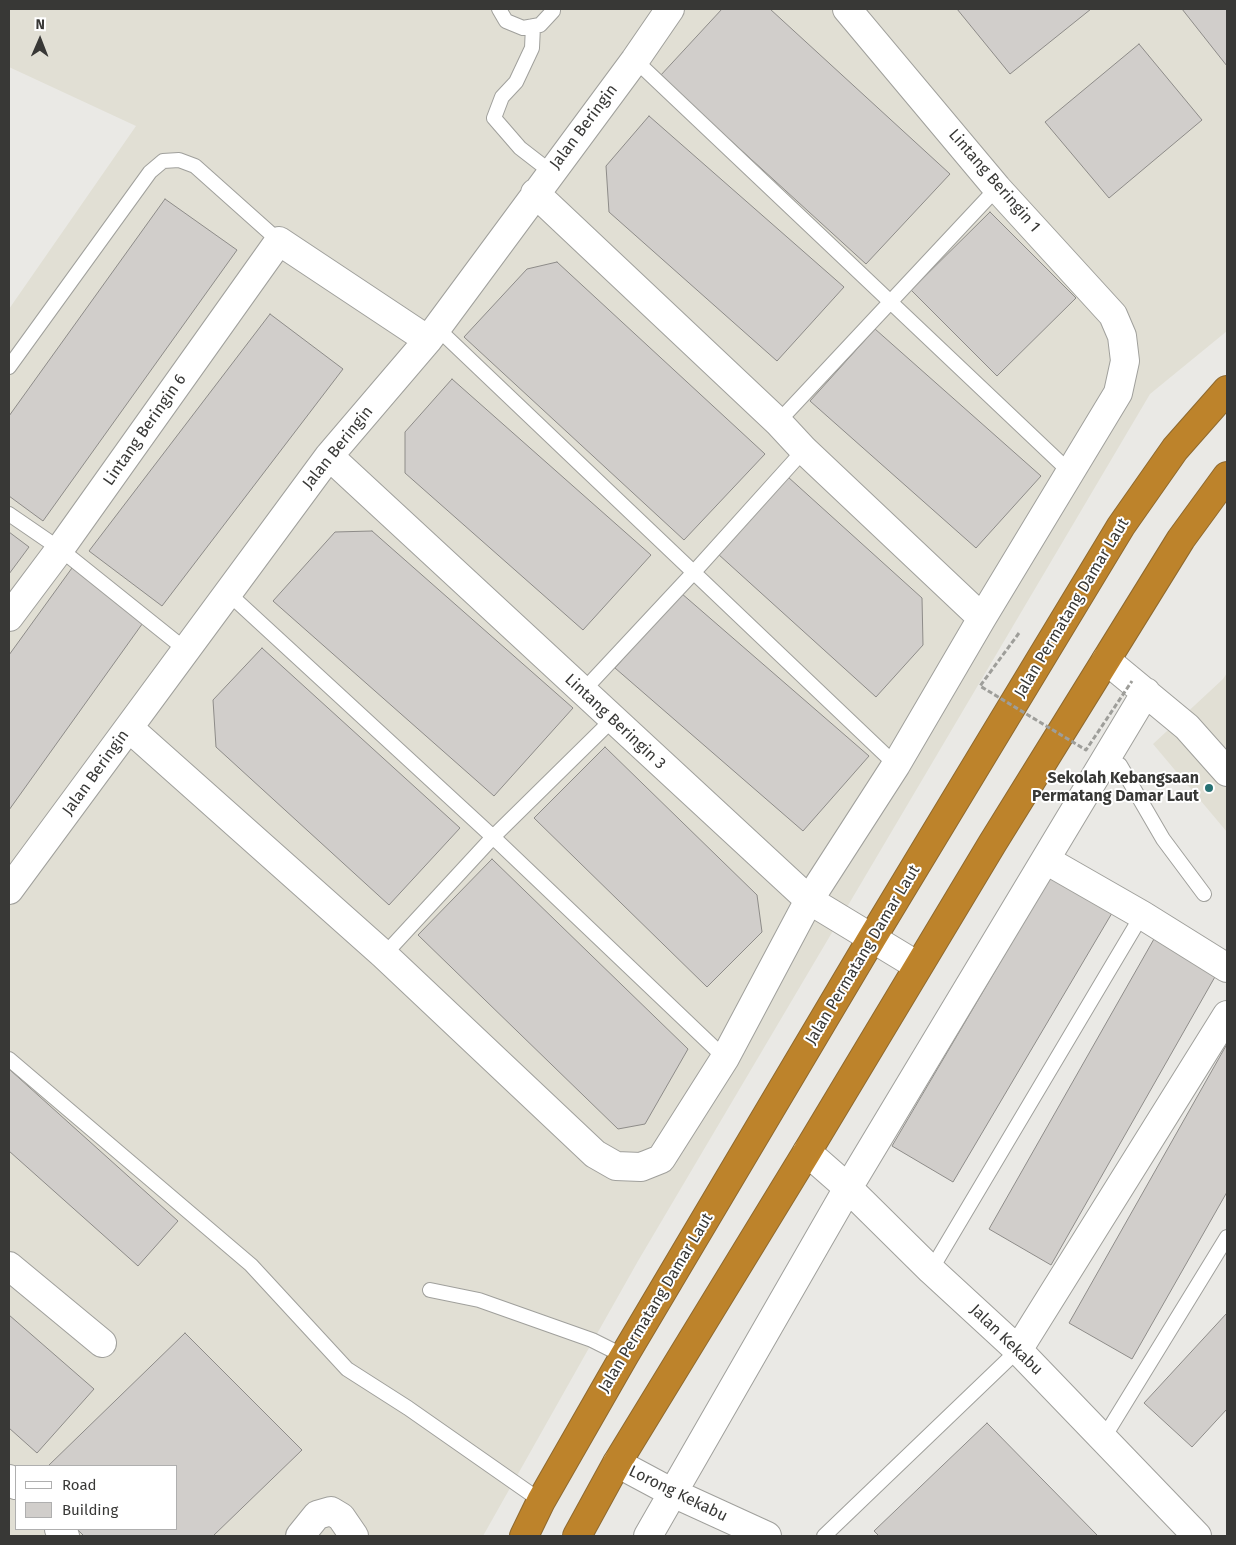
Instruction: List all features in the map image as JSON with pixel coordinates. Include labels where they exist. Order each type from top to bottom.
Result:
[{"type":"highway","name":"Jalan Permatang Damar Laut","points":[[524,1536],[541,1501],[624,1356],[872,938],[1121,526],[1175,449],[1227,390]]},
{"type":"highway","points":[[577,1536],[617,1463],[992,844],[1181,539],[1227,476]]},
{"type":"highway","points":[[858,1068],[897,1038],[979,896],[992,844]]},
{"type":"street","name":"Lintang Beringin 1","points":[[129,728],[384,955],[595,1154],[616,1166],[641,1167],[662,1159],[725,1058],[809,900],[896,765],[1118,393],[1125,360],[1122,336],[1113,315],[997,188],[847,9]]},
{"type":"street","name":"Jalan Beringin","points":[[9,890],[329,456],[432,334],[635,60],[667,10]]},
{"type":"street","points":[[535,193],[982,618]]},
{"type":"street","points":[[279,241],[432,334]]},
{"type":"street","name":"Lintang Beringin 6","points":[[9,617],[60,549],[279,241]]},
{"type":"street","name":"Lintang Beringin 3","points":[[329,456],[612,720],[809,900],[918,966]]},
{"type":"street","points":[[1106,660],[1187,726],[1227,772]]},
{"type":"street","points":[[648,1536],[848,1188],[1106,758],[1139,686]]},
{"type":"street","points":[[1046,860],[1142,915],[1227,968]]},
{"type":"street","points":[[1018,1350],[1227,1015]]},
{"type":"street","name":"Jalan Kekabu","points":[[807,1152],[848,1188],[931,1270],[1018,1350],[1196,1536]]},
{"type":"street","points":[[9,1266],[102,1343]]},
{"type":"street","name":"Lorong Kekabu","points":[[617,1463],[673,1493],[767,1536]]},
{"type":"street","points":[[300,1536],[317,1515],[331,1511],[341,1517],[354,1536]]},
{"type":"lane","points":[[499,9],[506,21],[523,28],[540,25],[553,12],[553,9]]},
{"type":"lane","points":[[533,26],[532,48],[516,82],[502,97],[494,118],[520,148],[551,172]]},
{"type":"lane","points":[[635,60],[1071,473]]},
{"type":"lane","points":[[9,366],[150,172],[163,162],[179,160],[195,166],[279,241]]},
{"type":"lane","points":[[778,422],[997,188]]},
{"type":"lane","points":[[432,334],[694,572],[896,765]]},
{"type":"lane","points":[[582,692],[804,450]]},
{"type":"lane","points":[[9,514],[60,549],[186,650]]},
{"type":"lane","points":[[228,593],[493,837],[725,1058]]},
{"type":"lane","points":[[384,955],[493,837],[612,720]]},
{"type":"lane","points":[[1106,758],[1120,765],[1163,839],[1204,894]]},
{"type":"lane","points":[[931,1270],[1142,915]]},
{"type":"lane","points":[[9,1059],[251,1265],[347,1369],[408,1408],[541,1501]]},
{"type":"lane","points":[[1103,1439],[1227,1237]]},
{"type":"lane","points":[[430,1290],[479,1300],[592,1340],[624,1356]]},
{"type":"lane","points":[[824,1536],[1018,1350]]},
{"type":"path","points":[[1019,633],[980,686],[1086,750],[1139,686]]},
{"type":"shaded area","points":[[9,9],[1227,9],[1227,331],[1150,394],[638,1261],[483,1536],[9,1536],[9,309],[136,126],[9,67]]},
{"type":"shaded area","name":"Sekolah Kebangsaan Permatang Damar Laut","points":[[1227,673],[1227,832],[1153,744],[1223,679]]},
{"type":"building","points":[[722,9],[770,9],[950,174],[866,264],[660,76]]},
{"type":"building","points":[[957,9],[1091,9],[1010,74]]},
{"type":"building","points":[[1182,9],[1227,9],[1227,66]]},
{"type":"building","points":[[1139,44],[1202,120],[1109,198],[1045,122]]},
{"type":"building","points":[[649,116],[844,287],[777,361],[609,212],[606,166]]},
{"type":"building","points":[[165,199],[237,250],[43,521],[9,496],[9,416]]},
{"type":"building","points":[[990,212],[1076,298],[997,376],[911,290]]},
{"type":"building","points":[[557,262],[765,454],[684,540],[464,337],[527,269]]},
{"type":"building","points":[[270,314],[343,369],[162,606],[89,551]]},
{"type":"building","points":[[875,329],[1041,476],[976,548],[810,401]]},
{"type":"building","points":[[452,379],[651,555],[583,630],[405,473],[405,432]]},
{"type":"building","points":[[788,477],[922,598],[923,645],[876,697],[718,554]]},
{"type":"building","points":[[372,531],[573,708],[494,796],[273,601],[335,532]]},
{"type":"building","points":[[9,532],[29,547],[9,574]]},
{"type":"building","points":[[72,568],[145,620],[9,810],[9,655]]},
{"type":"building","points":[[681,593],[869,756],[803,831],[615,668]]},
{"type":"building","points":[[262,648],[460,828],[389,905],[216,747],[213,700]]},
{"type":"building","points":[[605,747],[757,895],[762,932],[707,987],[534,818]]},
{"type":"building","points":[[492,859],[688,1049],[645,1124],[618,1129],[418,935]]},
{"type":"building","points":[[1054,871],[1115,908],[953,1182],[892,1146]]},
{"type":"building","points":[[1154,939],[1216,975],[1051,1265],[989,1229]]},
{"type":"building","points":[[1227,1044],[1227,1192],[1132,1359],[1069,1323]]},
{"type":"building","points":[[9,1069],[178,1221],[138,1266],[9,1151]]},
{"type":"building","points":[[1227,1313],[1227,1409],[1192,1447],[1144,1403]]},
{"type":"building","points":[[9,1315],[94,1389],[37,1453],[9,1428]]},
{"type":"building","points":[[185,1333],[302,1450],[213,1536],[84,1536],[78,1530],[178,1530],[178,1465],[49,1465]]},
{"type":"building","points":[[987,1423],[1098,1536],[879,1536],[874,1531]]},
{"type":"place","name":"Sekolah Kebangsaan Permatang Damar Laut","points":[[1209,788]]}]
